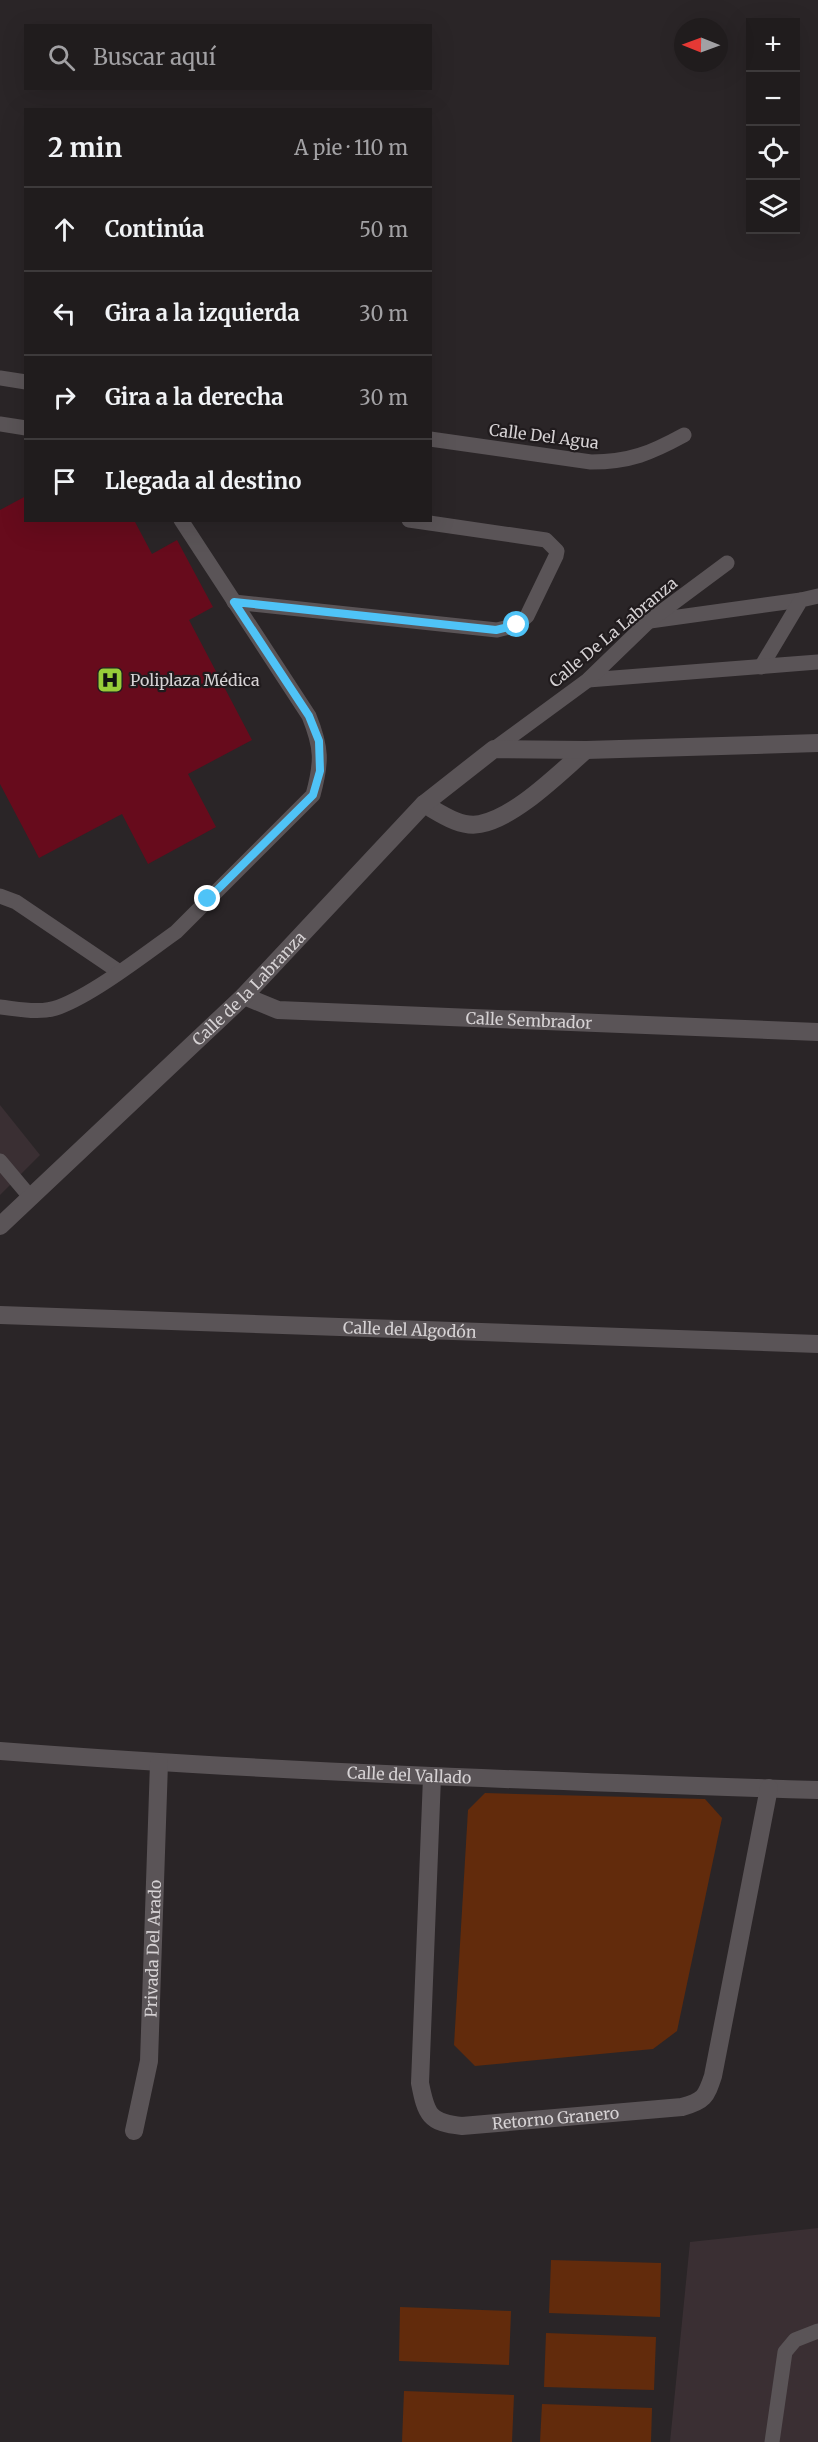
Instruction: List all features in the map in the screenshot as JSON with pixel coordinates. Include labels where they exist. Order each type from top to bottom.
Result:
[{"type":"street","points":[[494,750],[586,750],[818,743]]},
{"type":"street","name":"Calle de la Labranza","points":[[0,1226],[244,996],[424,804],[494,750]]},
{"type":"street","points":[[424,804],[452,820],[479,824],[518,807],[586,750]]},
{"type":"street","name":"Calle Sembrador","points":[[244,996],[278,1010],[818,1032]]},
{"type":"street","name":"Calle del Algodón","points":[[0,1315],[818,1344]]},
{"type":"street","name":"Calle del Vallado","points":[[0,1751],[159,1763],[432,1778],[818,1790]]},
{"type":"street","name":"Privada Del Arado","points":[[134,2131],[149,2061],[159,1763]]},
{"type":"street","name":"Retorno Granero","points":[[432,1778],[420,2083],[425,2108],[433,2119],[462,2126],[682,2107],[697,2103],[706,2095],[713,2076],[769,1788]]},
{"type":"lane","points":[[0,378],[24,382]]},
{"type":"lane","points":[[0,424],[24,428]]},
{"type":"lane","name":"Calle Del Agua","points":[[432,439],[591,462],[613,462],[653,452],[684,435]]},
{"type":"lane","points":[[0,1007],[34,1011],[58,1007],[78,997],[176,932],[313,795],[320,771],[319,741],[309,716],[182,522]]},
{"type":"lane","points":[[234,602],[496,630],[517,625],[527,616],[556,556],[557,551],[551,543],[546,540],[423,522]]},
{"type":"lane","name":"Calle De La Labranza","points":[[494,750],[588,680],[649,621],[727,563]]},
{"type":"lane","points":[[649,621],[818,596]]},
{"type":"lane","points":[[761,668],[801,600]]},
{"type":"lane","points":[[588,680],[818,663]]},
{"type":"lane","points":[[0,896],[16,902],[118,971]]},
{"type":"lane","points":[[0,1161],[31,1198]]},
{"type":"lane","points":[[772,2442],[785,2352],[795,2340],[813,2331],[818,2331]]},
{"type":"shaded area","points":[[0,1105],[40,1155],[0,1195]]},
{"type":"shaded area","points":[[485,1793],[705,1799],[722,1818],[677,2031],[653,2049],[475,2066],[454,2045],[468,1810]]},
{"type":"shaded area","points":[[818,2228],[818,2442],[670,2442],[690,2242]]},
{"type":"shaded area","points":[[551,2260],[661,2263],[660,2317],[549,2313]]},
{"type":"shaded area","points":[[400,2307],[511,2311],[509,2365],[399,2361]]},
{"type":"shaded area","points":[[546,2333],[656,2337],[654,2390],[544,2387]]},
{"type":"shaded area","points":[[404,2391],[514,2395],[512,2442],[402,2442]]},
{"type":"shaded area","points":[[542,2404],[652,2408],[651,2442],[540,2442]]},
{"type":"building","name":"Poliplaza Médica","points":[[24,497],[24,522],[135,522],[152,554],[177,540],[213,607],[189,620],[252,740],[188,774],[216,827],[148,864],[122,814],[39,858],[0,784],[0,510]]},
{"type":"place","name":"Poliplaza Médica","points":[[110,680]]},
{"type":"route","points":[[208,899],[313,795],[320,771],[319,741],[309,716],[234,602],[496,630],[517,625]]}]
